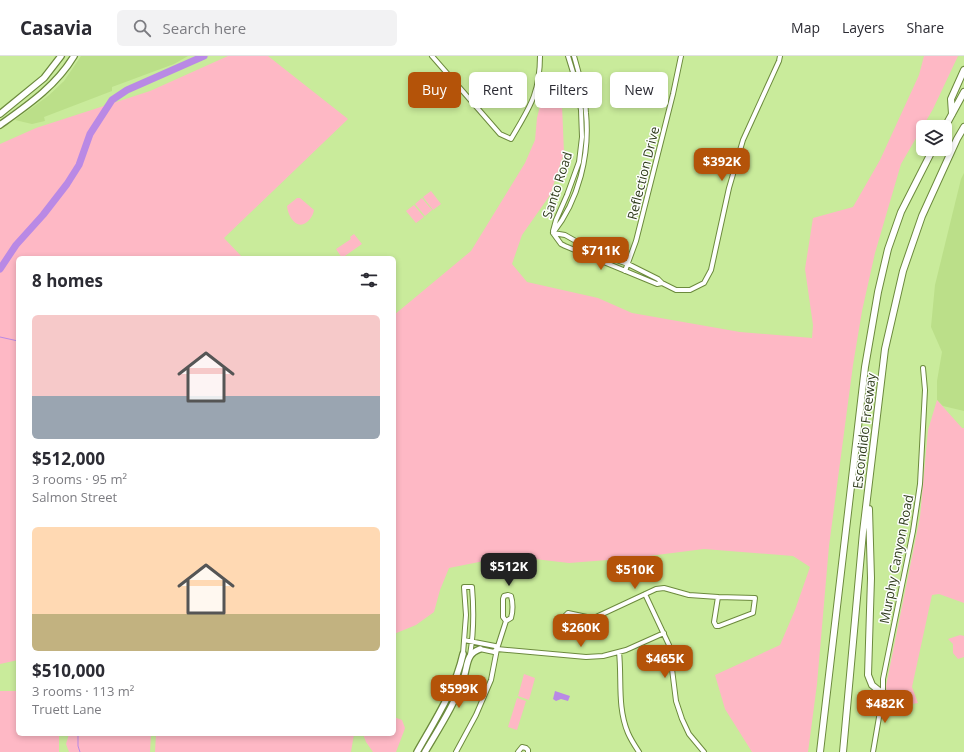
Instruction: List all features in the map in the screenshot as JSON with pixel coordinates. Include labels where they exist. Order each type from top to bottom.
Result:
[{"type":"highway","points":[[952,114],[951,99],[964,70]]},
{"type":"highway","points":[[949,120],[964,92]]},
{"type":"highway","name":"Escondido Freeway","points":[[843,752],[863,540],[885,349],[902,271],[922,216],[957,138],[964,127]]},
{"type":"highway","name":"Escondido Freeway","points":[[820,752],[865,367],[878,292],[888,249],[901,212],[929,156]]},
{"type":"highway","points":[[869,488],[872,578],[868,675],[872,685],[883,694]]},
{"type":"main road","points":[[0,114],[44,78],[61,56]]},
{"type":"main road","points":[[0,125],[43,93],[67,67],[74,56]]},
{"type":"main road","points":[[425,752],[457,694],[470,655],[474,651],[480,649]]},
{"type":"main road","points":[[417,752],[448,699],[458,673],[463,654]]},
{"type":"street","points":[[432,56],[500,134],[511,139],[531,105],[536,92],[540,73],[540,56]]},
{"type":"street","name":"Santo Road","points":[[553,233],[556,220],[567,195],[578,162],[582,137],[582,110],[576,82],[568,56]]},
{"type":"street","name":"Santo Road","points":[[553,233],[561,223],[577,187],[584,165],[586,149],[586,113],[581,81],[574,56]]},
{"type":"street","name":"Reflection Drive","points":[[625,271],[636,241],[673,94],[681,56]]},
{"type":"street","points":[[553,233],[565,235],[598,253],[628,264],[676,290],[690,290],[704,283],[709,276],[728,188],[743,140],[780,58]]},
{"type":"street","points":[[553,233],[561,244],[565,246],[657,284],[662,283]]},
{"type":"street","name":"Murphy Canyon Road","points":[[873,752],[883,694],[884,679],[913,531],[920,484],[925,390],[924,368]]},
{"type":"street","points":[[463,654],[466,615],[464,587],[472,587],[474,616],[470,655]]},
{"type":"street","points":[[563,618],[568,613],[587,618],[596,617],[656,589],[664,588],[689,595],[755,598],[753,613],[716,626],[714,622],[718,597]]},
{"type":"street","points":[[645,594],[669,645],[676,700],[682,719],[689,734],[704,752]]},
{"type":"street","points":[[456,752],[476,715],[491,680],[497,649],[506,621],[511,618],[512,614],[512,599],[511,596],[508,595],[504,596],[503,599],[503,617],[506,621]]},
{"type":"street","points":[[464,640],[495,646],[497,649],[586,657],[603,656],[619,652],[664,633]]},
{"type":"street","points":[[480,649],[494,652],[497,649]]},
{"type":"street","points":[[619,652],[621,668],[620,690],[622,714],[628,733],[639,752]]},
{"type":"street","points":[[518,752],[522,748],[526,748],[528,752]]},
{"type":"shaded area","points":[[81,56],[188,56],[174,64],[112,87],[112,91],[44,117],[45,121],[32,124],[15,120],[48,96],[64,81]]},
{"type":"shaded area","points":[[228,56],[268,56],[348,119],[224,238],[241,256],[16,256],[16,660],[0,664],[0,144],[36,128],[150,91]]},
{"type":"shaded area","points":[[924,56],[958,56],[927,120],[916,120],[916,138],[901,164],[875,253],[862,311],[853,365],[829,546],[817,684],[808,752],[752,752],[725,709],[715,675],[780,645],[795,610],[810,567],[793,556],[704,549],[633,558],[569,563],[509,556],[449,568],[440,590],[434,612],[416,625],[396,633],[396,313],[471,251],[525,163],[535,140],[540,108],[562,108],[564,153],[550,195],[522,235],[512,264],[527,282],[598,298],[632,313],[740,332],[812,338],[813,325],[805,269],[813,218],[853,207],[880,160],[919,75]]},
{"type":"shaded area","points":[[964,173],[964,411],[943,406],[937,400],[937,381],[942,352],[931,327],[935,285],[961,179]]},
{"type":"shaded area","points":[[431,191],[441,204],[433,210],[423,197]]},
{"type":"shaded area","points":[[297,198],[300,198],[314,210],[310,219],[302,225],[298,224],[292,219],[289,215],[287,206]]},
{"type":"shaded area","points":[[422,198],[432,210],[425,216],[415,204]]},
{"type":"shaded area","points":[[414,205],[424,217],[416,223],[406,211]]},
{"type":"shaded area","points":[[354,234],[362,244],[345,256],[341,256],[336,249],[351,239],[350,237]]},
{"type":"shaded area","points":[[937,400],[962,428],[964,428],[964,603],[939,594],[932,595],[912,687],[918,703],[888,708],[886,686],[920,517],[928,430]]},
{"type":"shaded area","points":[[960,635],[964,636],[964,657],[958,659],[953,653],[953,644],[948,639]]},
{"type":"shaded area","points":[[524,674],[535,678],[529,700],[518,696]]},
{"type":"shaded area","points":[[0,691],[16,691],[16,736],[59,736],[59,752],[0,752]]},
{"type":"shaded area","points":[[555,691],[570,696],[568,701],[561,699],[556,701],[553,699]]},
{"type":"shaded area","points":[[517,698],[526,701],[517,730],[508,727]]},
{"type":"shaded area","points":[[396,718],[402,720],[405,728],[396,752],[373,752],[364,736],[396,736]]},
{"type":"shaded area","points":[[68,736],[151,736],[150,752],[69,752],[66,744]]},
{"type":"shaded area","points":[[156,736],[354,736],[351,752],[155,752]]},
{"type":"waterway","points":[[0,269],[16,245],[43,215],[67,184],[79,165],[90,134],[112,100],[127,90],[204,56]]},
{"type":"waterway","points":[[0,337],[16,341]]},
{"type":"waterway","points":[[78,736],[78,746],[80,752]]}]
